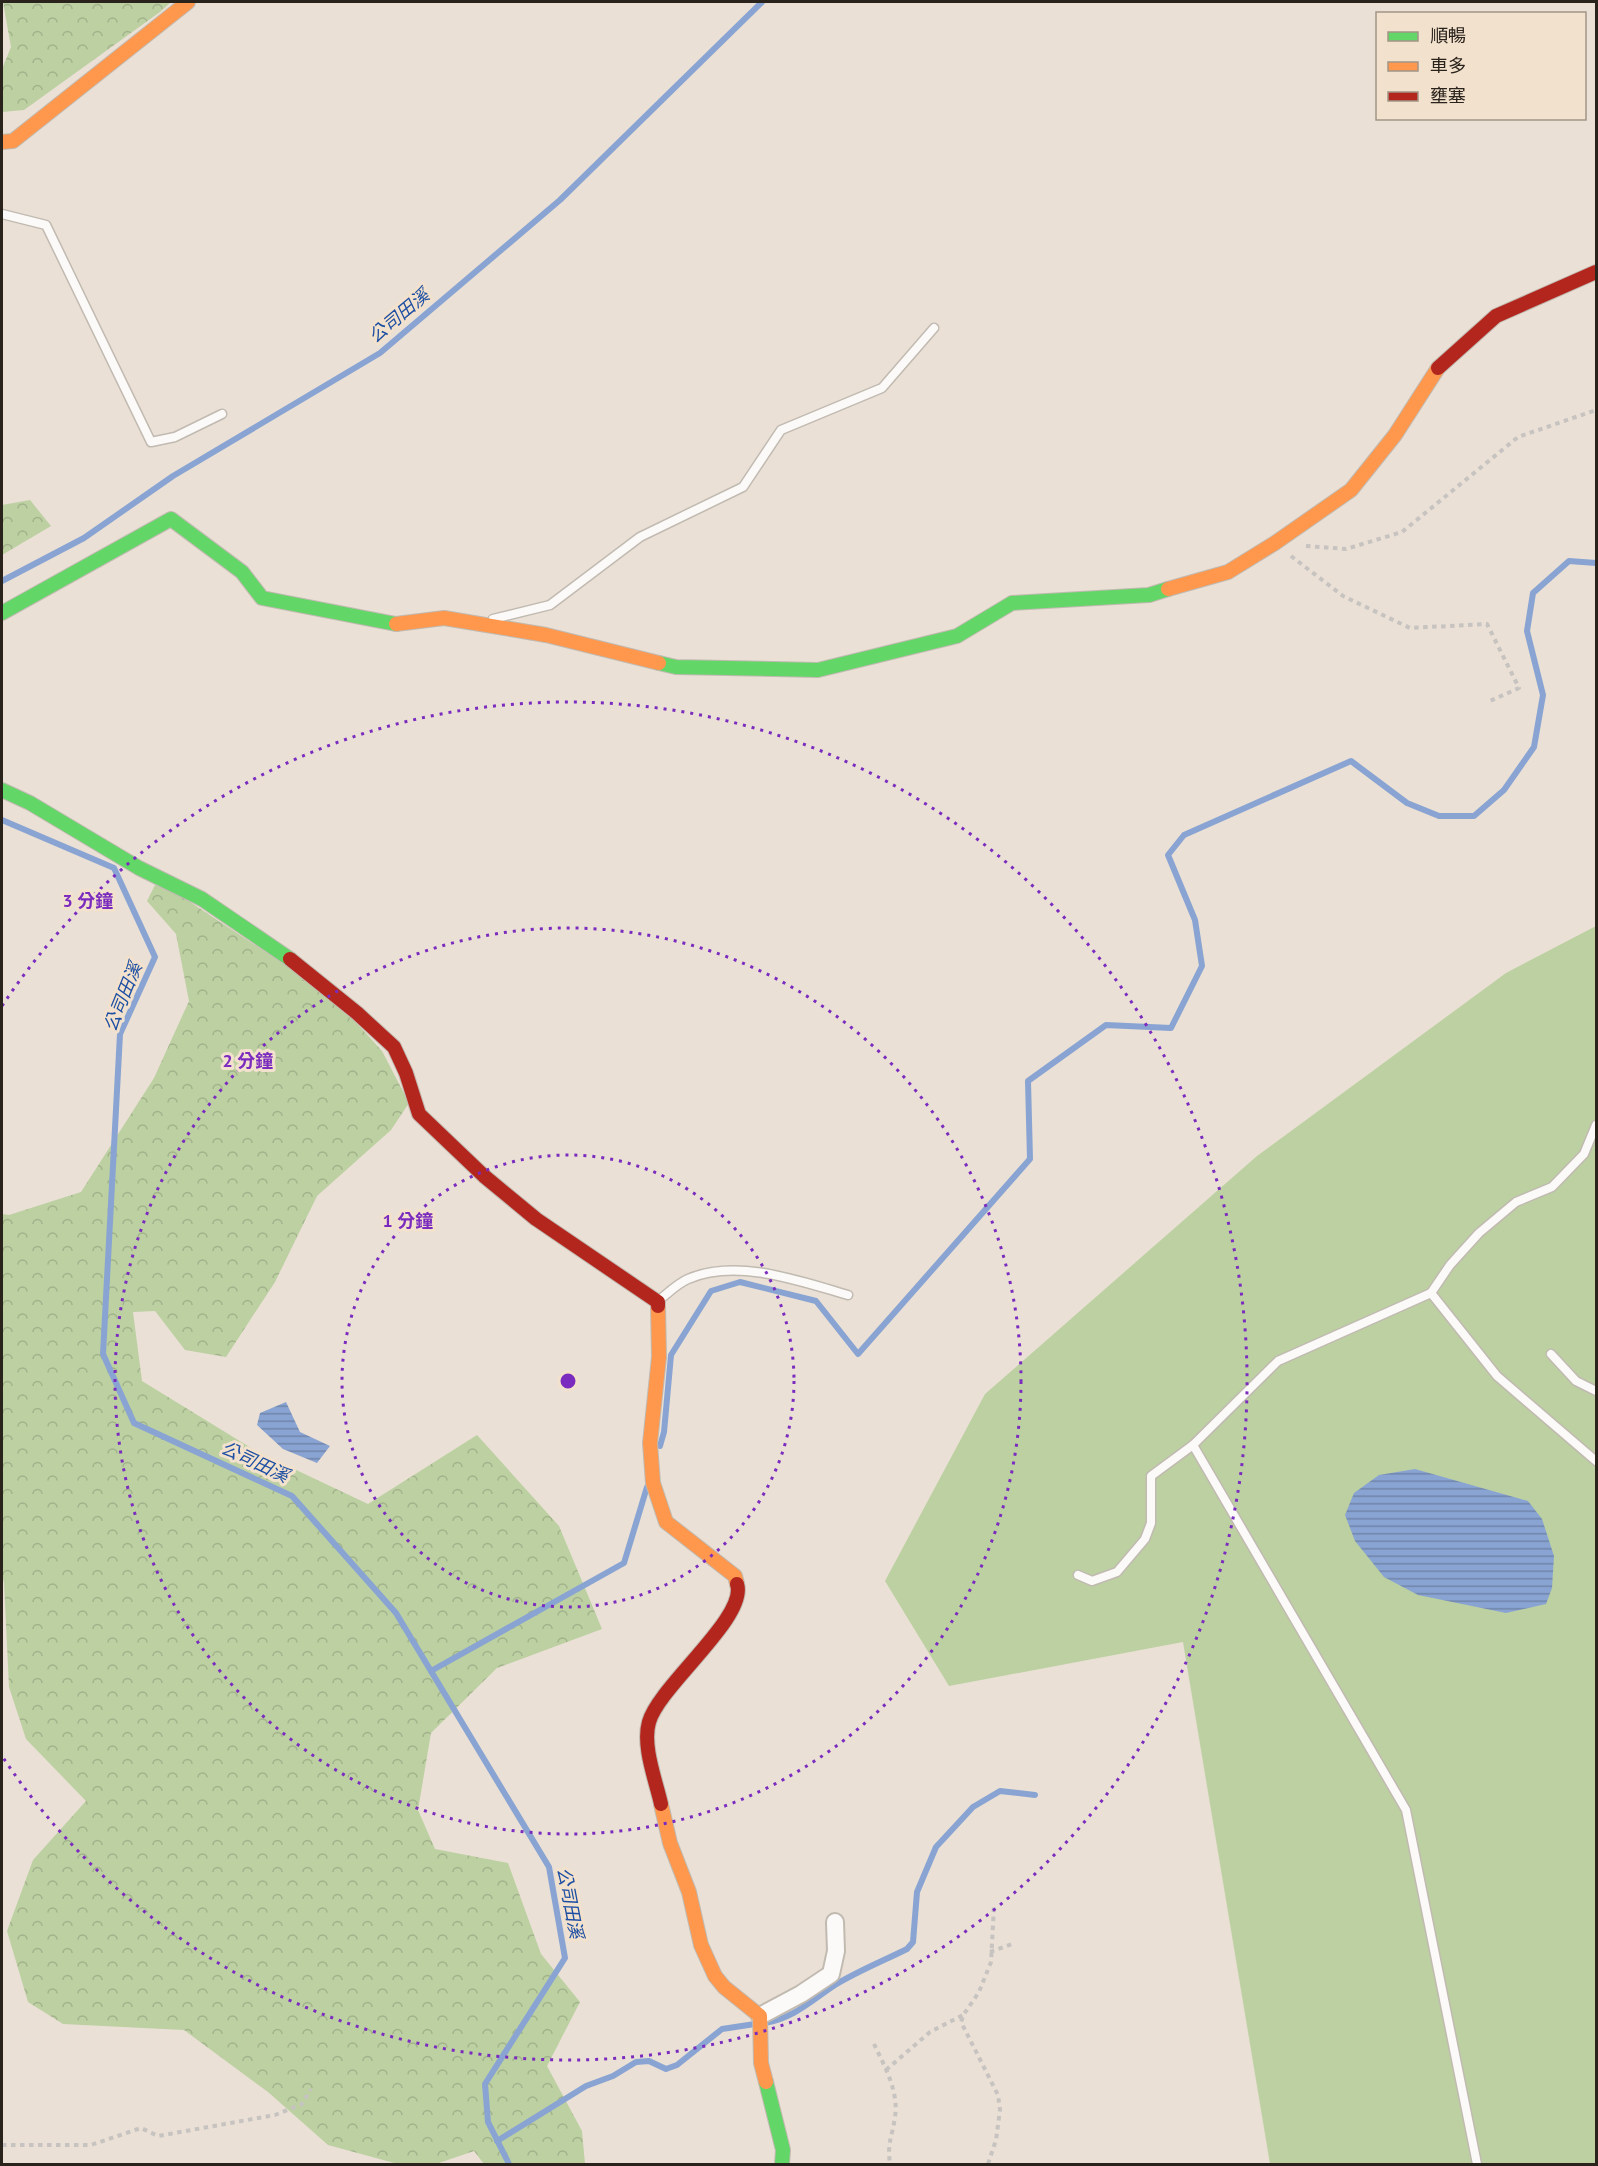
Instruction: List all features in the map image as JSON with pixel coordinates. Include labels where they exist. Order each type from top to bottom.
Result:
[{"type":"street","points":[[2,142],[13,141],[188,2]]},
{"type":"street","points":[[2,613],[171,519],[242,572],[262,598],[395,624],[444,618],[475,623],[546,635],[676,667],[818,670],[957,636],[1011,603],[1149,595],[1228,572],[1275,543],[1351,490],[1395,435],[1440,365],[1496,316],[1596,272]]},
{"type":"street","points":[[2,790],[30,802],[139,868],[202,899],[280,950],[357,1013],[394,1047],[406,1073],[419,1114],[484,1176],[536,1219],[658,1302],[659,1357],[650,1443],[653,1483],[666,1522],[735,1576],[739,1589],[735,1605],[710,1641],[659,1702],[649,1721],[646,1739],[670,1843],[689,1892],[701,1945],[715,1976],[724,1987],[760,2018],[761,2063],[783,2150],[782,2164]]},
{"type":"street","points":[[760,2018],[831,1974],[836,1951],[835,1922]]},
{"type":"lane","points":[[2,213],[46,225],[151,442],[175,438],[222,414]]},
{"type":"lane","points":[[475,623],[550,605],[640,537],[743,487],[781,430],[882,388],[934,328]]},
{"type":"lane","points":[[1078,1575],[1092,1581],[1117,1572],[1145,1539],[1151,1523],[1152,1476],[1193,1445],[1278,1361],[1431,1293],[1450,1265],[1479,1233],[1516,1202],[1552,1187],[1584,1154],[1596,1125]]},
{"type":"lane","points":[[658,1302],[687,1279],[726,1270],[786,1277],[848,1295]]},
{"type":"lane","points":[[1431,1293],[1497,1376],[1596,1461]]},
{"type":"lane","points":[[1551,1354],[1576,1381],[1596,1391]]},
{"type":"lane","points":[[1193,1445],[1406,1810],[1477,2164]]},
{"type":"path","points":[[1275,543],[1346,549],[1402,532],[1518,437],[1596,410]]},
{"type":"path","points":[[1275,543],[1343,596],[1410,628],[1487,624],[1519,688],[1490,701]]},
{"type":"path","points":[[988,2164],[996,2140],[1000,2110],[999,2095],[961,2022],[979,1992],[991,1962],[994,1906]]},
{"type":"path","points":[[990,1952],[1015,1943]]},
{"type":"path","points":[[886,2070],[930,2032],[964,2014]]},
{"type":"path","points":[[874,2044],[894,2093],[896,2116],[888,2148],[890,2164]]},
{"type":"path","points":[[2,2145],[91,2145],[141,2128],[158,2136],[275,2115],[302,2104],[311,2089]]},
{"type":"green space","points":[[3,2],[171,2],[24,110],[2,112],[2,69],[11,47]]},
{"type":"green space","points":[[30,500],[51,526],[2,555],[2,505]]},
{"type":"green space","points":[[155,885],[172,890],[332,996],[382,1051],[409,1103],[391,1130],[317,1196],[275,1282],[226,1357],[185,1350],[155,1311],[133,1312],[142,1381],[256,1451],[368,1504],[477,1435],[559,1526],[602,1629],[497,1668],[431,1733],[418,1810],[435,1849],[508,1863],[541,1954],[580,2002],[547,2066],[582,2131],[585,2164],[484,2164],[474,2151],[436,2164],[398,2164],[328,2145],[268,2092],[184,2030],[63,2024],[28,2002],[7,1931],[33,1860],[86,1801],[26,1739],[9,1687],[2,1577],[2,1214],[9,1215],[81,1192],[154,1078],[189,1001],[176,934],[147,901]]},
{"type":"green space","points":[[1596,926],[1596,2164],[1270,2164],[1183,1642],[949,1686],[885,1581],[985,1394],[1257,1156],[1506,973]]},
{"type":"water","points":[[286,1402],[300,1432],[330,1446],[317,1463],[283,1449],[257,1425],[260,1413]]},
{"type":"water","points":[[1415,1469],[1528,1501],[1542,1519],[1554,1556],[1552,1588],[1546,1604],[1506,1613],[1418,1595],[1384,1577],[1355,1541],[1345,1515],[1354,1493],[1379,1475]]},
{"type":"waterway","name":"公司田溪","points":[[2,581],[84,538],[173,476],[380,353],[560,200],[762,2]]},
{"type":"waterway","points":[[660,1446],[664,1432],[671,1355],[711,1291],[740,1282],[816,1301],[858,1354],[1030,1159],[1028,1081],[1106,1025],[1171,1028],[1202,966],[1195,920],[1168,855],[1184,835],[1351,761],[1407,803],[1439,816],[1474,816],[1504,790],[1534,747],[1543,695],[1527,631],[1533,593],[1569,561],[1596,563]]},
{"type":"waterway","name":"公司田溪","points":[[2,820],[114,868],[155,957],[120,1034],[103,1354],[134,1423],[292,1496],[396,1613],[549,1867],[565,1958],[485,2084],[488,2122],[509,2164]]},
{"type":"waterway","points":[[431,1671],[624,1563],[647,1487]]},
{"type":"waterway","points":[[765,2023],[794,2013],[835,1985],[907,1949],[913,1942],[917,1892],[936,1847],[973,1807],[1000,1791],[1035,1795]]},
{"type":"waterway","points":[[497,2141],[586,2086],[613,2076],[636,2062],[649,2061],[666,2069],[677,2065],[722,2029],[755,2024]]},
{"type":"traffic: fast","points":[[2,613],[171,519],[242,572],[262,598],[396,624]]},
{"type":"traffic: fast","points":[[659,663],[676,667],[818,670],[957,636],[1012,603],[1149,595],[1168,589]]},
{"type":"traffic: fast","points":[[2,790],[30,803],[139,868],[202,899],[290,959]]},
{"type":"traffic: fast","points":[[766,2082],[783,2150],[782,2164]]},
{"type":"traffic: slow","points":[[2,142],[13,141],[188,2]]},
{"type":"traffic: slow","points":[[1168,589],[1228,572],[1275,543],[1351,490],[1395,435],[1438,368]]},
{"type":"traffic: slow","points":[[396,624],[444,618],[546,635],[659,663]]},
{"type":"traffic: slow","points":[[658,1306],[659,1357],[650,1443],[653,1483],[666,1522],[735,1576],[737,1584]]},
{"type":"traffic: slow","points":[[661,1804],[670,1843],[689,1892],[701,1945],[715,1976],[724,1987],[760,2016],[761,2063],[766,2082]]},
{"type":"traffic: jam","points":[[1438,368],[1496,316],[1596,272]]},
{"type":"traffic: jam","points":[[290,959],[357,1013],[394,1047],[406,1073],[419,1114],[484,1176],[536,1219],[658,1302],[658,1306]]},
{"type":"traffic: jam","points":[[661,1804],[648,1752],[649,1722],[656,1707],[717,1633],[737,1598],[737,1584]]}]
